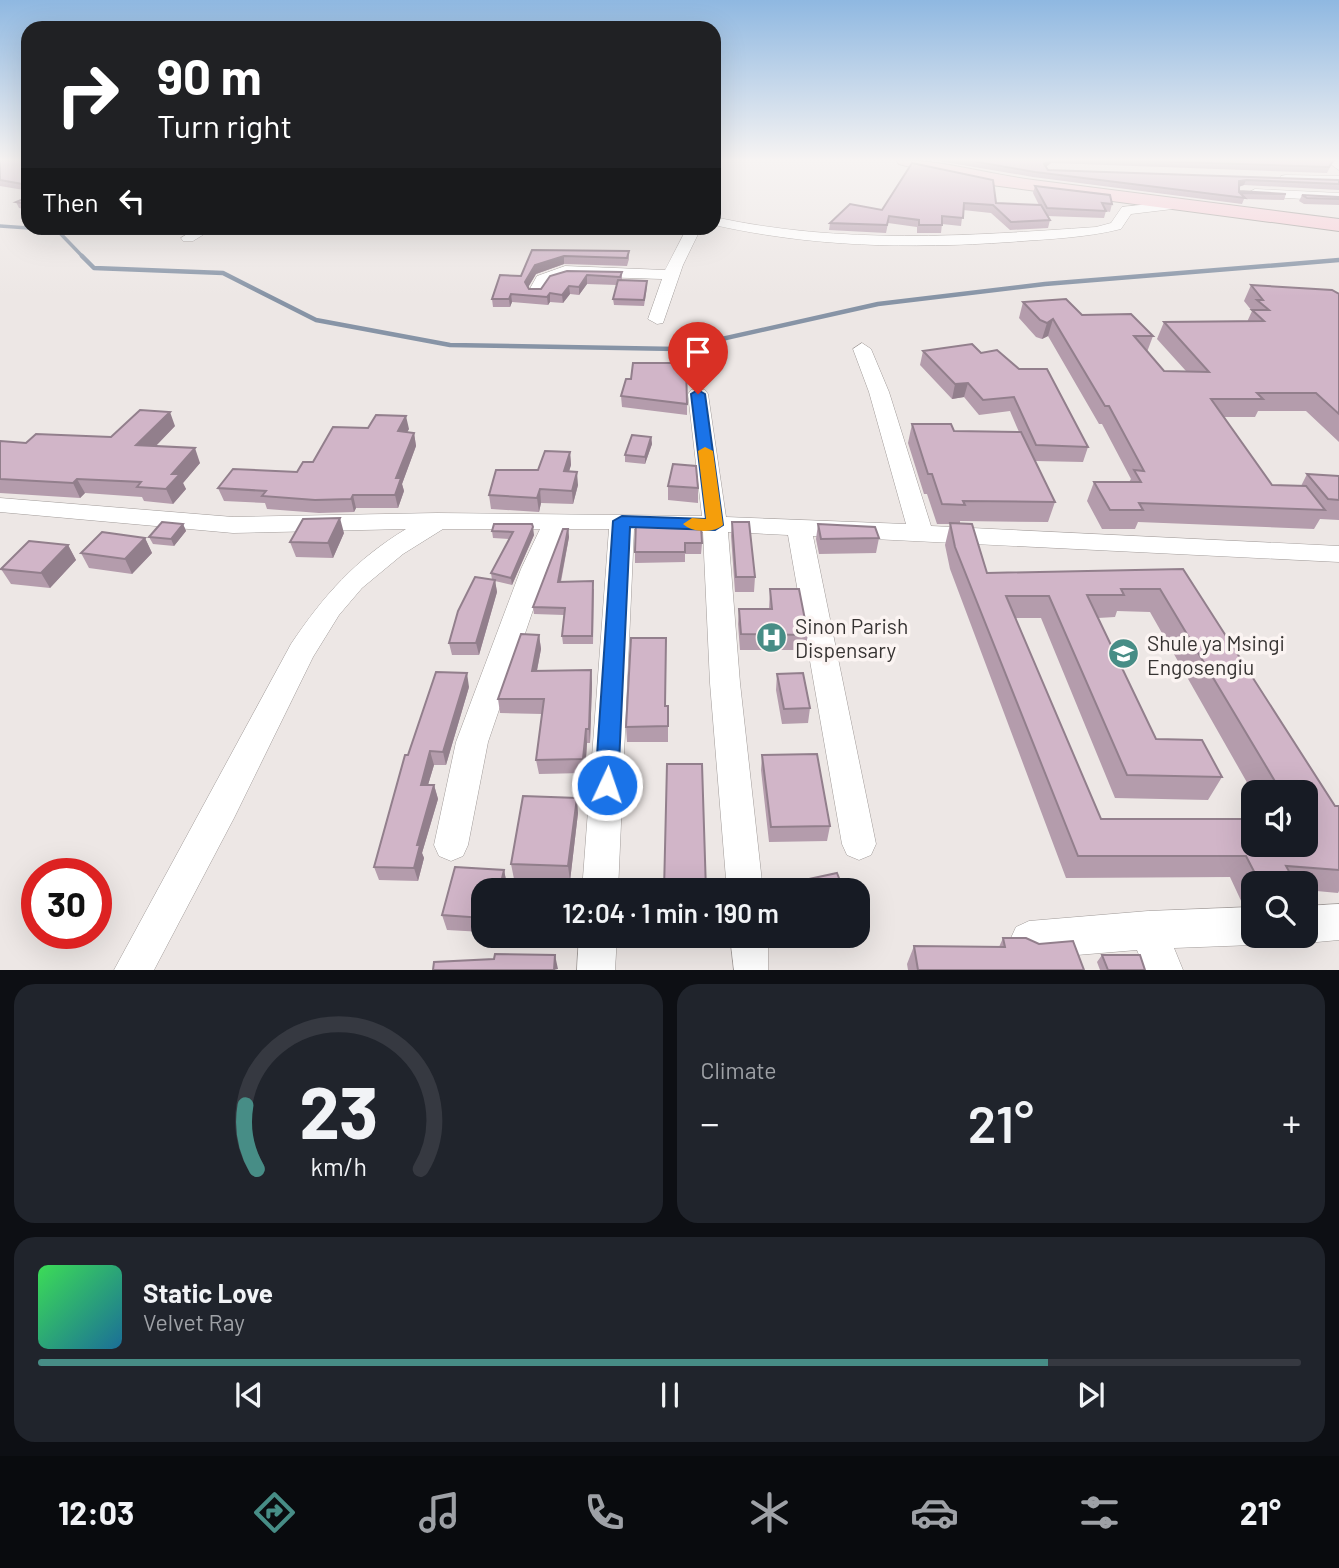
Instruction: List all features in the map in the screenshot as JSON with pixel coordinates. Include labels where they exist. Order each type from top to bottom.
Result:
[{"type":"street","points":[[721,222],[783,234],[830,239],[911,240],[1096,230],[1116,226],[1125,213],[1133,208],[1172,205]]},
{"type":"street","points":[[1178,205],[1339,225]]},
{"type":"street","points":[[188,238],[194,235]]},
{"type":"street","points":[[657,319],[672,275],[691,235]]},
{"type":"street","points":[[536,292],[543,279],[565,271],[672,275]]},
{"type":"street","points":[[862,349],[879,392],[921,533]]},
{"type":"street","points":[[698,394],[715,525],[725,683],[744,878]]},
{"type":"street","points":[[0,505],[233,525],[622,521],[799,527],[1339,554]]},
{"type":"street","points":[[451,845],[471,742],[534,569],[555,521]]},
{"type":"street","points":[[601,878],[622,521]]},
{"type":"street","points":[[133,970],[315,630],[353,582],[394,548],[439,522]]},
{"type":"street","points":[[799,527],[859,844]]},
{"type":"street","points":[[1318,923],[1339,922]]},
{"type":"street","points":[[1029,940],[1147,930],[1241,926]]},
{"type":"street","points":[[1147,930],[1164,970]]},
{"type":"street","points":[[596,970],[597,948]]},
{"type":"building","points":[[849,205],[882,210],[885,205],[964,205],[963,218],[942,216],[942,225],[919,225],[919,220],[889,216],[887,225],[830,223]]},
{"type":"building","points":[[993,205],[1041,205],[1050,220],[1011,222]]},
{"type":"building","points":[[1046,205],[1103,205],[1106,211],[1047,208]]},
{"type":"building","points":[[532,250],[629,251],[627,258],[564,256],[535,265],[525,282],[529,289],[541,289],[550,276],[567,271],[622,272],[620,277],[587,275],[579,287],[569,286],[562,295],[550,293],[547,297],[511,294],[509,299],[492,299],[500,275],[521,276]]},
{"type":"building","points":[[618,280],[647,281],[644,300],[613,299]]},
{"type":"building","points":[[1251,285],[1332,290],[1339,294],[1339,414],[1316,393],[1257,393],[1263,399],[1211,399],[1272,485],[1306,486],[1325,510],[1139,503],[1143,510],[1110,510],[1094,482],[1141,482],[1134,470],[1144,471],[1109,406],[1105,406],[1053,319],[1047,323],[1040,320],[1023,302],[1066,299],[1082,315],[1131,314],[1153,336],[1134,336],[1164,371],[1209,372],[1164,322],[1264,321],[1252,310],[1269,310],[1257,300],[1263,300]]},
{"type":"building","points":[[972,344],[981,353],[997,350],[1019,369],[1047,369],[1088,447],[1036,445],[1014,397],[983,400],[968,383],[955,384],[923,351]]},
{"type":"building","points":[[633,363],[686,363],[687,404],[621,396],[626,379],[631,379]]},
{"type":"building","points":[[140,410],[170,412],[136,445],[195,448],[172,474],[180,474],[166,489],[137,487],[141,482],[77,479],[73,483],[0,479],[0,441],[26,443],[36,434],[111,437]]},
{"type":"building","points":[[376,415],[406,416],[398,431],[414,433],[396,478],[401,478],[395,495],[353,495],[351,499],[315,500],[262,496],[266,491],[218,488],[233,469],[297,472],[303,462],[313,462],[333,427],[368,428]]},
{"type":"building","points":[[912,424],[951,424],[954,431],[1021,432],[1055,502],[963,501],[965,505],[942,504],[932,474],[928,474]]},
{"type":"building","points":[[632,435],[651,437],[645,457],[625,455]]},
{"type":"building","points":[[545,451],[570,452],[564,471],[577,472],[572,491],[540,489],[537,498],[489,495],[496,470],[538,470]]},
{"type":"building","points":[[673,464],[696,466],[698,488],[668,486]]},
{"type":"building","points":[[1307,474],[1339,476],[1339,500],[1328,499]]},
{"type":"building","points":[[340,518],[328,543],[290,542],[303,519]]},
{"type":"building","points":[[636,521],[663,522],[663,525],[701,525],[702,543],[685,543],[685,552],[635,552]]},
{"type":"building","points":[[162,522],[183,524],[171,539],[149,537]]},
{"type":"building","points":[[732,522],[749,522],[755,577],[736,577]]},
{"type":"building","points":[[950,523],[972,524],[987,573],[1183,569],[1335,806],[1339,806],[1339,870],[1286,866],[1289,871],[1254,871],[1247,857],[1318,857],[1318,780],[1274,780],[1160,589],[1121,589],[1124,595],[1087,595],[1156,739],[1202,740],[1222,777],[1127,775],[1049,596],[1006,596],[1101,819],[1241,819],[1241,856],[1078,856],[955,547]]},
{"type":"building","points":[[494,524],[532,524],[533,527],[511,578],[491,573],[513,532],[492,531]]},
{"type":"building","points":[[818,524],[875,527],[879,538],[821,539]]},
{"type":"building","points":[[563,529],[568,529],[558,582],[593,581],[592,636],[562,636],[565,608],[533,607]]},
{"type":"building","points":[[102,532],[145,538],[125,559],[81,553]]},
{"type":"building","points":[[29,541],[68,545],[41,573],[1,569]]},
{"type":"building","points":[[475,577],[495,580],[476,643],[449,643],[458,611]]},
{"type":"building","points":[[770,589],[799,589],[808,635],[741,634],[739,609],[772,609]]},
{"type":"building","points":[[521,634],[539,635],[532,671],[591,670],[589,729],[586,729],[583,759],[536,760],[544,699],[498,699]]},
{"type":"building","points":[[631,638],[666,638],[665,706],[668,706],[668,726],[626,727]]},
{"type":"building","points":[[436,672],[467,673],[443,752],[430,751],[421,785],[434,785],[417,845],[420,845],[414,868],[374,867],[405,755],[408,755]]},
{"type":"building","points":[[803,673],[810,708],[784,709],[777,674]]},
{"type":"building","points":[[817,754],[830,826],[771,827],[762,755]]},
{"type":"building","points":[[667,764],[702,764],[706,878],[664,878]]},
{"type":"building","points":[[523,796],[577,798],[568,866],[511,864]]},
{"type":"building","points":[[455,867],[504,870],[502,878],[471,878],[471,917],[442,915]]},
{"type":"building","points":[[837,873],[839,878],[814,878]]},
{"type":"building","points":[[1003,938],[1026,938],[1039,944],[1073,941],[1084,970],[918,970],[914,946],[1005,947]]},
{"type":"building","points":[[495,954],[555,955],[554,970],[433,970],[434,962],[494,959]]},
{"type":"building","points":[[1102,955],[1140,955],[1145,970],[1108,970]]},
{"type":"waterway","points":[[0,226],[21,227]]},
{"type":"waterway","points":[[62,235],[84,258]]},
{"type":"waterway","points":[[84,258],[94,268],[223,273],[316,320],[450,345],[677,349],[878,304],[1045,284],[1339,260]]},
{"type":"slow traffic","points":[[692,524],[715,525],[705,451]]},
{"type":"place","name":"Sinon Parish Dispensary","points":[[772,637]]},
{"type":"place","name":"Shule ya Msingi Engosengiu","points":[[1124,654]]},
{"type":"route","points":[[607,785],[622,521],[715,525],[698,394]]}]
